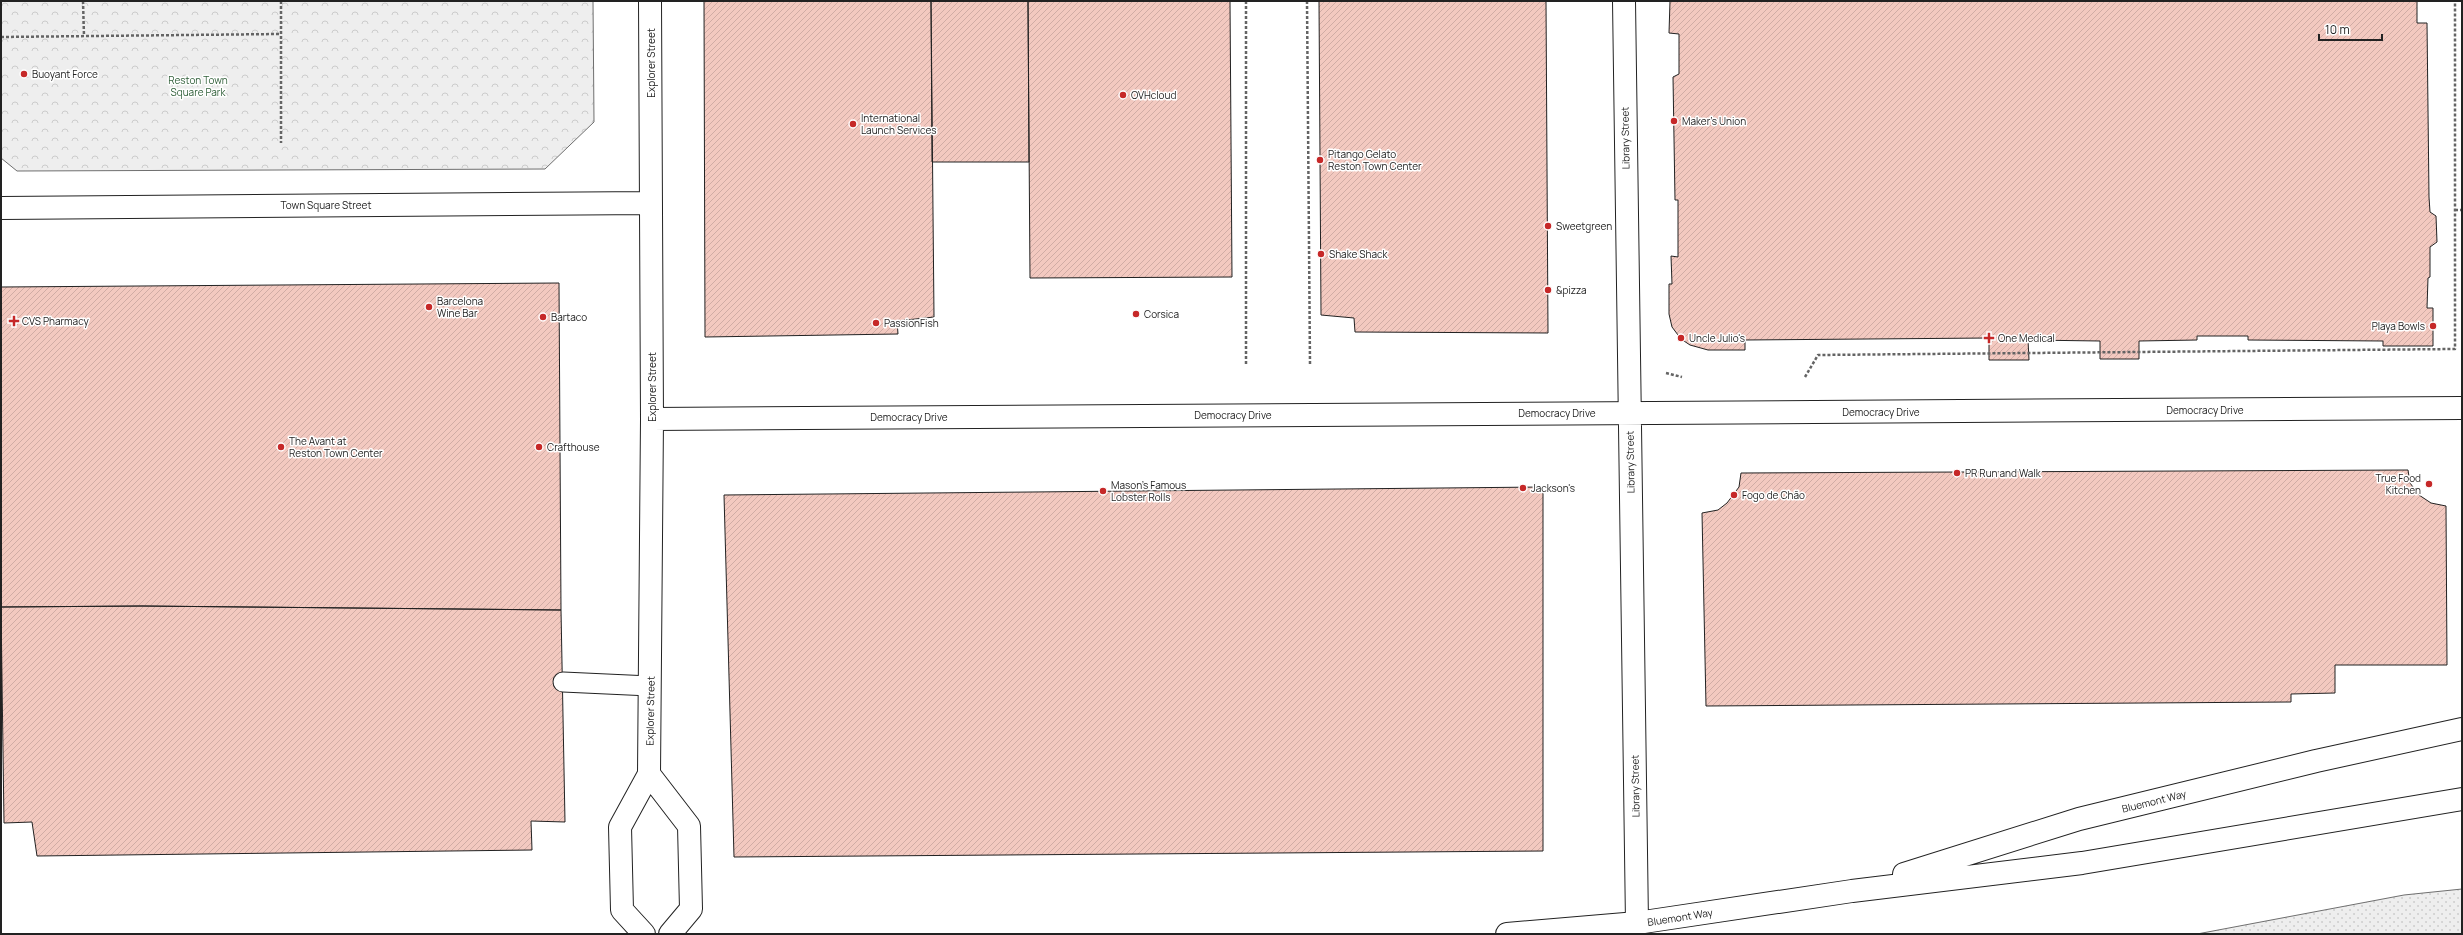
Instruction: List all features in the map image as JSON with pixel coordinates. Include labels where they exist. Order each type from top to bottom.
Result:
[{"type":"street","name":"Explorer Street","points":[[644,934],[622,910],[620,827],[649,774],[652,419],[650,1]]},
{"type":"street","name":"Library Street","points":[[1624,1],[1637,928]]},
{"type":"street","name":"Town Square Street","points":[[1,208],[651,203]]},
{"type":"street","name":"Democracy Drive","points":[[652,419],[1567,412],[1629,414],[2462,408]]},
{"type":"street","name":"Bluemont Way","points":[[1852,891],[2079,820],[2316,761],[2462,729]]},
{"type":"street","points":[[649,774],[689,826],[691,909],[670,934]]},
{"type":"street","name":"Bluemont Way","points":[[1507,934],[1637,928],[1852,891],[2082,863],[2462,799]]},
{"type":"lane","points":[[563,682],[650,686]]},
{"type":"path","points":[[84,1],[84,36]]},
{"type":"path","points":[[281,1],[281,143]]},
{"type":"path","points":[[1246,1],[1246,365]]},
{"type":"path","points":[[1307,1],[1310,364]]},
{"type":"path","points":[[1799,377],[1807,377],[1818,355],[2455,349],[2455,1]]},
{"type":"path","points":[[1,37],[280,34]]},
{"type":"path","points":[[2455,210],[2462,210]]},
{"type":"path","points":[[1666,373],[1690,377]]},
{"type":"green space","name":"Reston Town Square Park","points":[[1,1],[593,1],[594,122],[545,169],[17,171],[1,158]]},
{"type":"green space","points":[[2462,889],[2462,934],[2197,934],[2404,895]]},
{"type":"building","points":[[704,1],[931,1],[934,317],[897,321],[898,334],[705,337]]},
{"type":"building","points":[[931,1],[1028,1],[1029,162],[932,162]]},
{"type":"building","points":[[1028,1],[1230,1],[1232,277],[1030,278]]},
{"type":"building","points":[[1319,1],[1546,1],[1548,333],[1355,332],[1354,318],[1321,315]]},
{"type":"building","points":[[1670,1],[2417,1],[2417,23],[2427,23],[2429,197],[2430,212],[2436,216],[2437,242],[2430,247],[2430,277],[2428,278],[2427,308],[2433,308],[2433,346],[2383,346],[2383,341],[2248,340],[2248,336],[2197,336],[2197,340],[2139,341],[2139,359],[2100,359],[2100,341],[2028,340],[2029,360],[1989,360],[1989,338],[1745,340],[1745,350],[1708,350],[1690,345],[1681,339],[1672,327],[1669,314],[1669,284],[1672,284],[1671,256],[1678,257],[1678,200],[1675,200],[1673,77],[1679,74],[1679,34],[1669,33]]},
{"type":"building","name":"The Avant at Reston Town Center","points":[[559,283],[561,610],[142,606],[1,607],[1,287]]},
{"type":"building","points":[[2408,470],[2410,483],[2419,495],[2431,503],[2446,506],[2447,665],[2335,665],[2335,693],[2291,694],[2291,702],[1706,706],[1702,513],[1718,510],[1727,503],[1739,487],[1741,473]]},
{"type":"building","points":[[1543,487],[1543,851],[734,857],[724,495]]},
{"type":"building","points":[[142,606],[561,610],[565,822],[531,821],[532,850],[37,856],[32,822],[4,823],[1,607]]},
{"type":"place","name":"Buoyant Force","points":[[24,74]]},
{"type":"place","name":"OVHcloud","points":[[1123,95]]},
{"type":"place","name":"Maker's Union","points":[[1674,121]]},
{"type":"place","name":"International Launch Services","points":[[853,124]]},
{"type":"place","name":"Pitango Gelato Reston Town Center","points":[[1320,160]]},
{"type":"place","name":"Sweetgreen","points":[[1548,226]]},
{"type":"place","name":"Shake Shack","points":[[1321,254]]},
{"type":"place","name":"&pizza","points":[[1548,290]]},
{"type":"place","name":"Barcelona Wine Bar","points":[[429,307]]},
{"type":"place","name":"Corsica","points":[[1136,314]]},
{"type":"place","name":"Bartaco","points":[[543,317]]},
{"type":"place","name":"CVS Pharmacy","points":[[14,321]]},
{"type":"place","name":"PassionFish","points":[[876,323]]},
{"type":"place","name":"Playa Bowls","points":[[2433,326]]},
{"type":"place","name":"Uncle Julio's","points":[[1681,338]]},
{"type":"place","name":"One Medical","points":[[1989,338]]},
{"type":"place","name":"The Avant at Reston Town Center","points":[[281,447]]},
{"type":"place","name":"Crafthouse","points":[[539,447]]},
{"type":"place","name":"PR Run and Walk","points":[[1957,473]]},
{"type":"place","name":"True Food Kitchen","points":[[2429,484]]},
{"type":"place","name":"Jackson's","points":[[1523,488]]},
{"type":"place","name":"Mason's Famous Lobster Rolls","points":[[1103,491]]},
{"type":"place","name":"Fogo de Chão","points":[[1734,495]]}]
